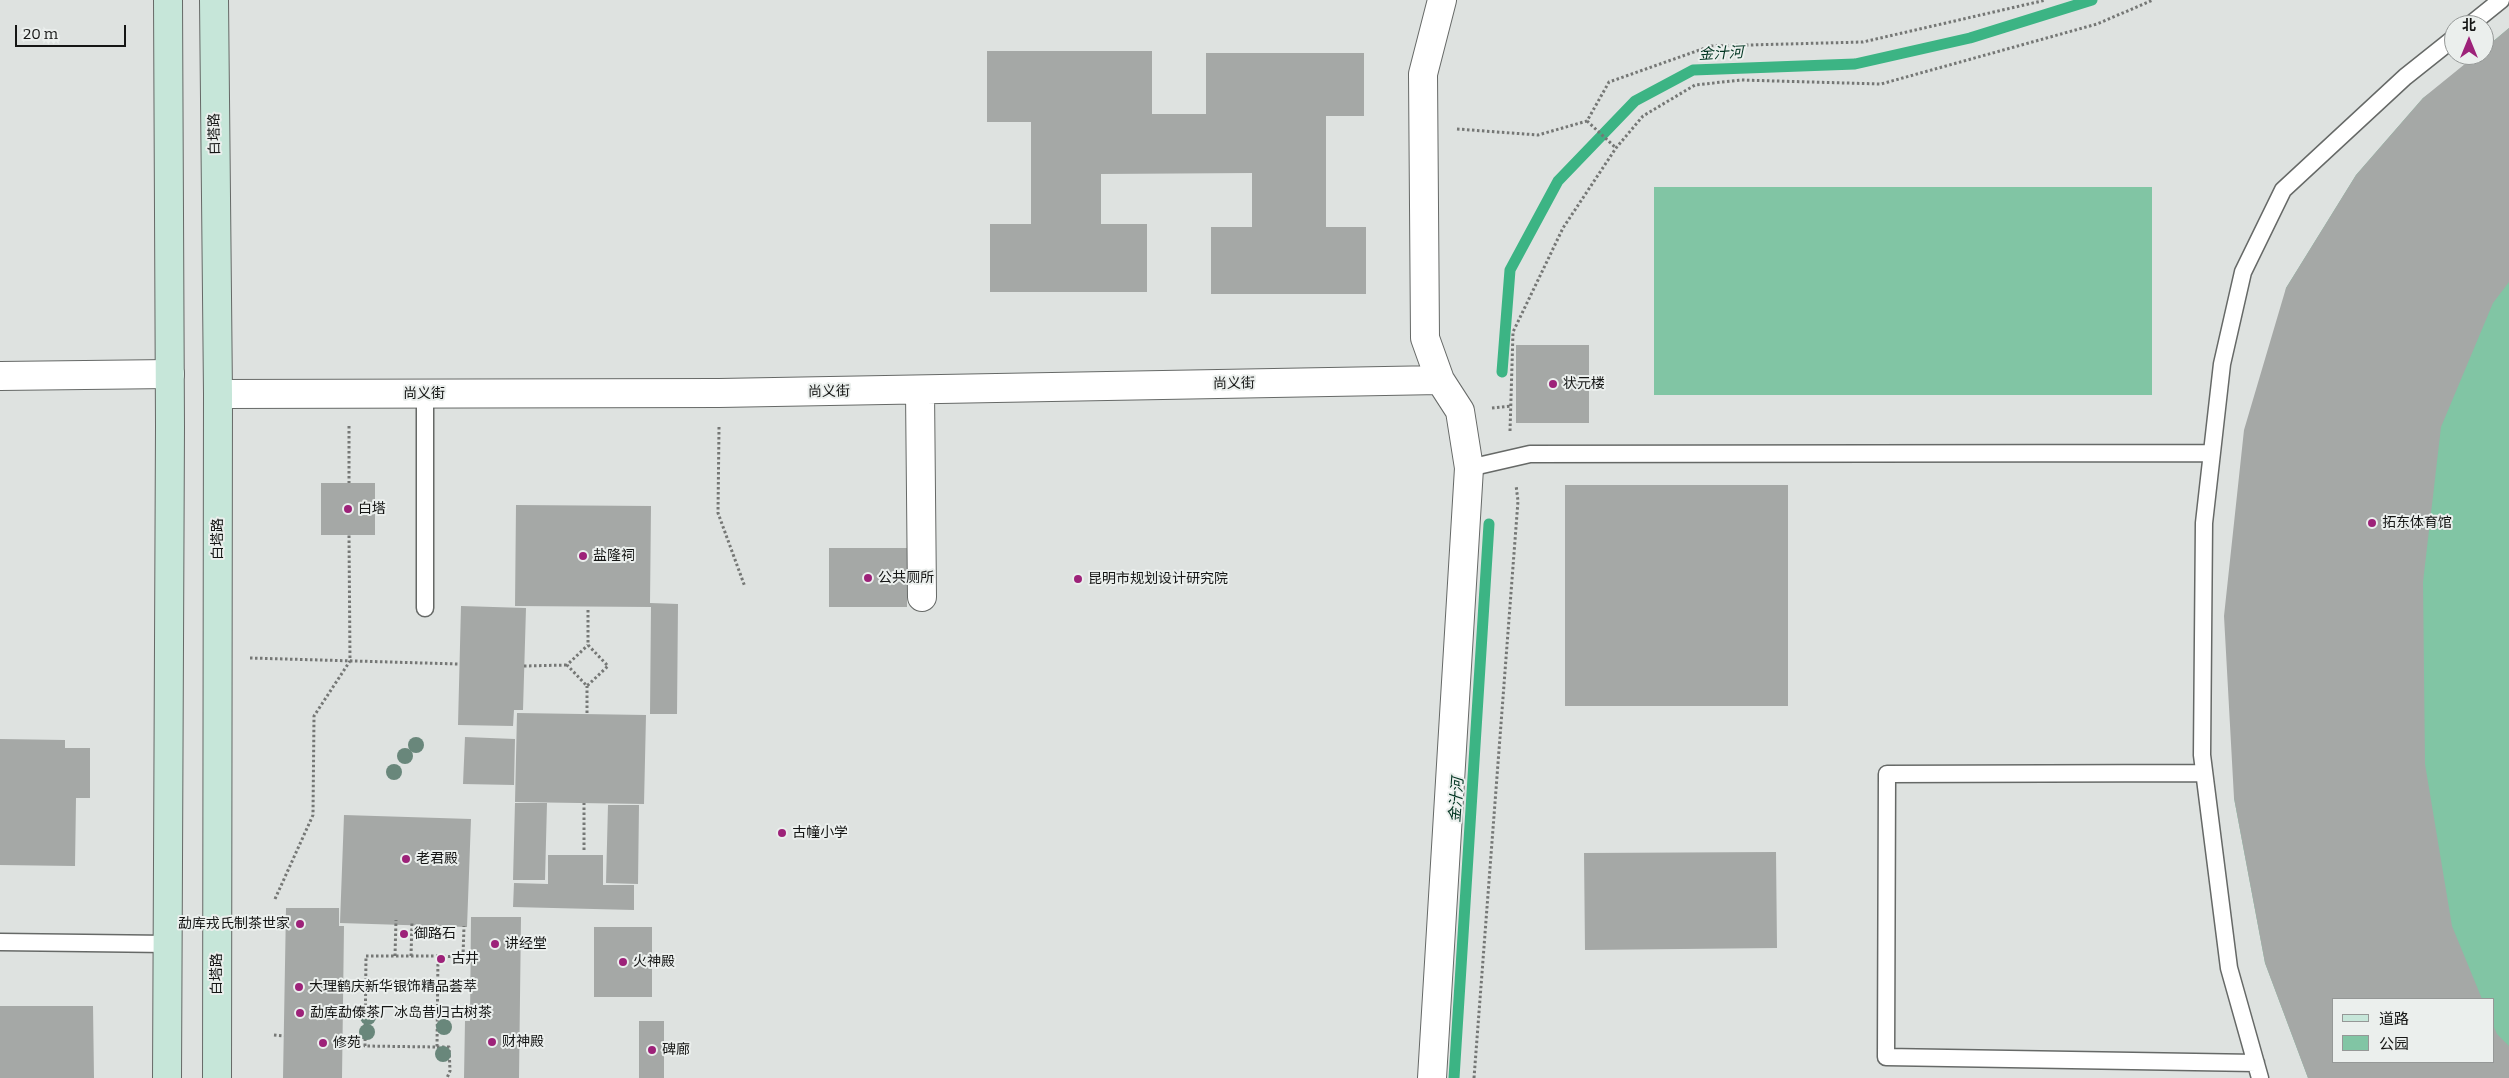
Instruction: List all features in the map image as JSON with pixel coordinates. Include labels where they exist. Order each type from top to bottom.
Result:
[{"type":"main road","points":[[167,1078],[170,374],[168,0]]},
{"type":"main road","name":"白塔路","points":[[214,0],[218,394],[217,1078]]},
{"type":"street","points":[[1432,1078],[1469,468],[1460,411],[1440,380],[1425,338],[1423,74],[1442,0]]},
{"type":"street","points":[[0,376],[170,374]]},
{"type":"street","name":"尚义街","points":[[218,394],[719,394],[1440,380]]},
{"type":"street","points":[[920,391],[922,597]]},
{"type":"lane","points":[[2483,15],[2502,0]]},
{"type":"lane","points":[[2204,773],[1887,774],[1886,1057],[2258,1070],[2229,968],[2204,773],[2204,523],[2222,364],[2243,272],[2283,190],[2405,77],[2444,46]]},
{"type":"lane","points":[[425,394],[425,608]]},
{"type":"lane","points":[[1469,468],[1540,454],[2211,453]]},
{"type":"lane","points":[[0,942],[169,944]]},
{"type":"path","points":[[1424,127],[1538,135],[1586,121],[1609,82],[1711,46],[1863,42],[2046,0]]},
{"type":"path","points":[[1474,1078],[1518,501],[1510,427],[1513,332],[1563,228],[1616,148],[1643,116],[1695,85],[1741,80],[1881,84],[2097,24],[2153,0]]},
{"type":"path","points":[[1586,121],[1616,148]]},
{"type":"path","points":[[349,394],[349,483]]},
{"type":"path","points":[[719,394],[718,513],[745,587]]},
{"type":"path","points":[[275,899],[313,815],[314,716],[350,661],[349,535]]},
{"type":"path","points":[[586,713],[587,686],[608,666],[588,645],[588,610]]},
{"type":"path","points":[[524,666],[567,665],[588,645]]},
{"type":"path","points":[[274,659],[460,664]]},
{"type":"path","points":[[567,665],[587,686]]},
{"type":"path","points":[[584,803],[584,850]]},
{"type":"path","points":[[395,956],[396,920]]},
{"type":"path","points":[[411,956],[412,921]]},
{"type":"path","points":[[447,1078],[450,1071],[449,1047],[365,1046],[366,956],[463,957],[464,926]]},
{"type":"path","points":[[437,1047],[438,956]]},
{"type":"path","points":[[274,1036],[284,1036]]},
{"type":"path","points":[[342,1037],[366,1037]]},
{"type":"green space","name":"拓东体育馆","points":[[2509,28],[2509,1078],[2308,1078],[2265,963],[2234,798],[2286,288],[2356,175],[2423,98],[2470,65],[2494,65],[2494,41]]},
{"type":"green space","points":[[1654,187],[2152,187],[2152,395],[1654,395]]},
{"type":"building","name":"拓东体育馆","points":[[2509,28],[2509,282],[2493,303],[2441,427],[2423,582],[2425,764],[2452,926],[2482,998],[2332,998],[2332,1063],[2494,1063],[2494,1027],[2497,1034],[2509,1046],[2509,1078],[2308,1078],[2265,963],[2234,798],[2224,616],[2244,430],[2286,288],[2356,175],[2423,98],[2464,65],[2494,65],[2494,41]]},
{"type":"building","points":[[987,51],[1152,51],[1152,114],[1206,114],[1206,53],[1364,53],[1364,116],[1326,116],[1326,227],[1366,227],[1366,294],[1211,294],[1211,227],[1252,227],[1252,173],[1101,174],[1101,224],[1147,224],[1147,292],[990,292],[990,224],[1031,224],[1031,122],[987,122]]},
{"type":"building","name":"状元楼","points":[[1516,345],[1589,345],[1589,423],[1516,423]]},
{"type":"building","name":"白塔","points":[[321,483],[375,483],[375,535],[321,535]]},
{"type":"building","points":[[1565,485],[1788,485],[1788,706],[1565,706]]},
{"type":"building","name":"盐隆祠","points":[[516,505],[651,506],[650,603],[678,604],[677,714],[650,714],[651,607],[515,606]]},
{"type":"building","name":"公共厕所","points":[[829,548],[907,548],[907,607],[829,607]]},
{"type":"building","points":[[461,606],[526,608],[523,710],[514,710],[513,726],[458,725]]},
{"type":"building","points":[[517,713],[646,715],[644,804],[515,802]]},
{"type":"building","points":[[465,737],[515,739],[514,785],[463,784]]},
{"type":"building","points":[[0,739],[65,740],[65,748],[90,748],[90,798],[76,798],[75,866],[0,865]]},
{"type":"building","points":[[515,803],[547,803],[545,880],[513,880]]},
{"type":"building","points":[[608,805],[639,805],[638,884],[606,883]]},
{"type":"building","name":"老君殿","points":[[344,815],[471,819],[467,927],[340,923]]},
{"type":"building","points":[[1776,852],[1777,948],[1585,950],[1584,853]]},
{"type":"building","points":[[548,855],[603,855],[603,885],[634,885],[634,910],[513,907],[514,883],[548,884]]},
{"type":"building","points":[[286,908],[339,908],[339,926],[344,926],[342,1078],[283,1078]]},
{"type":"building","name":"讲经堂","points":[[471,917],[521,917],[519,1078],[464,1078],[465,1021],[470,1021]]},
{"type":"building","name":"火神殿","points":[[594,927],[652,927],[652,997],[594,997]]},
{"type":"building","points":[[0,1006],[93,1006],[94,1078],[0,1078]]},
{"type":"building","name":"碑廊","points":[[639,1021],[664,1021],[664,1078],[639,1078]]},
{"type":"waterway","name":"金汁河","points":[[1502,372],[1510,270],[1558,181],[1635,101],[1693,70],[1855,64],[1970,38],[2092,0]]},
{"type":"waterway","name":"金汁河","points":[[1454,1078],[1489,524]]},
{"type":"place","name":"状元楼","points":[[1553,384]]},
{"type":"place","name":"白塔","points":[[348,509]]},
{"type":"place","name":"拓东体育馆","points":[[2372,523]]},
{"type":"place","name":"盐隆祠","points":[[583,556]]},
{"type":"place","name":"公共厕所","points":[[868,578]]},
{"type":"place","name":"昆明市规划设计研究院","points":[[1078,579]]},
{"type":"place","name":"古幢小学","points":[[782,833]]},
{"type":"place","name":"老君殿","points":[[406,859]]},
{"type":"place","name":"勐库戎氏制茶世家","points":[[300,924]]},
{"type":"place","name":"御路石","points":[[404,934]]},
{"type":"place","name":"讲经堂","points":[[495,944]]},
{"type":"place","name":"古井","points":[[441,959]]},
{"type":"place","name":"火神殿","points":[[623,962]]},
{"type":"place","name":"大理鹤庆新华银饰精品荟萃","points":[[299,987]]},
{"type":"place","name":"勐库勐傣茶厂冰岛昔归古树茶","points":[[300,1013]]},
{"type":"place","name":"财神殿","points":[[492,1042]]},
{"type":"place","name":"修苑","points":[[323,1043]]},
{"type":"place","name":"碑廊","points":[[652,1050]]}]
